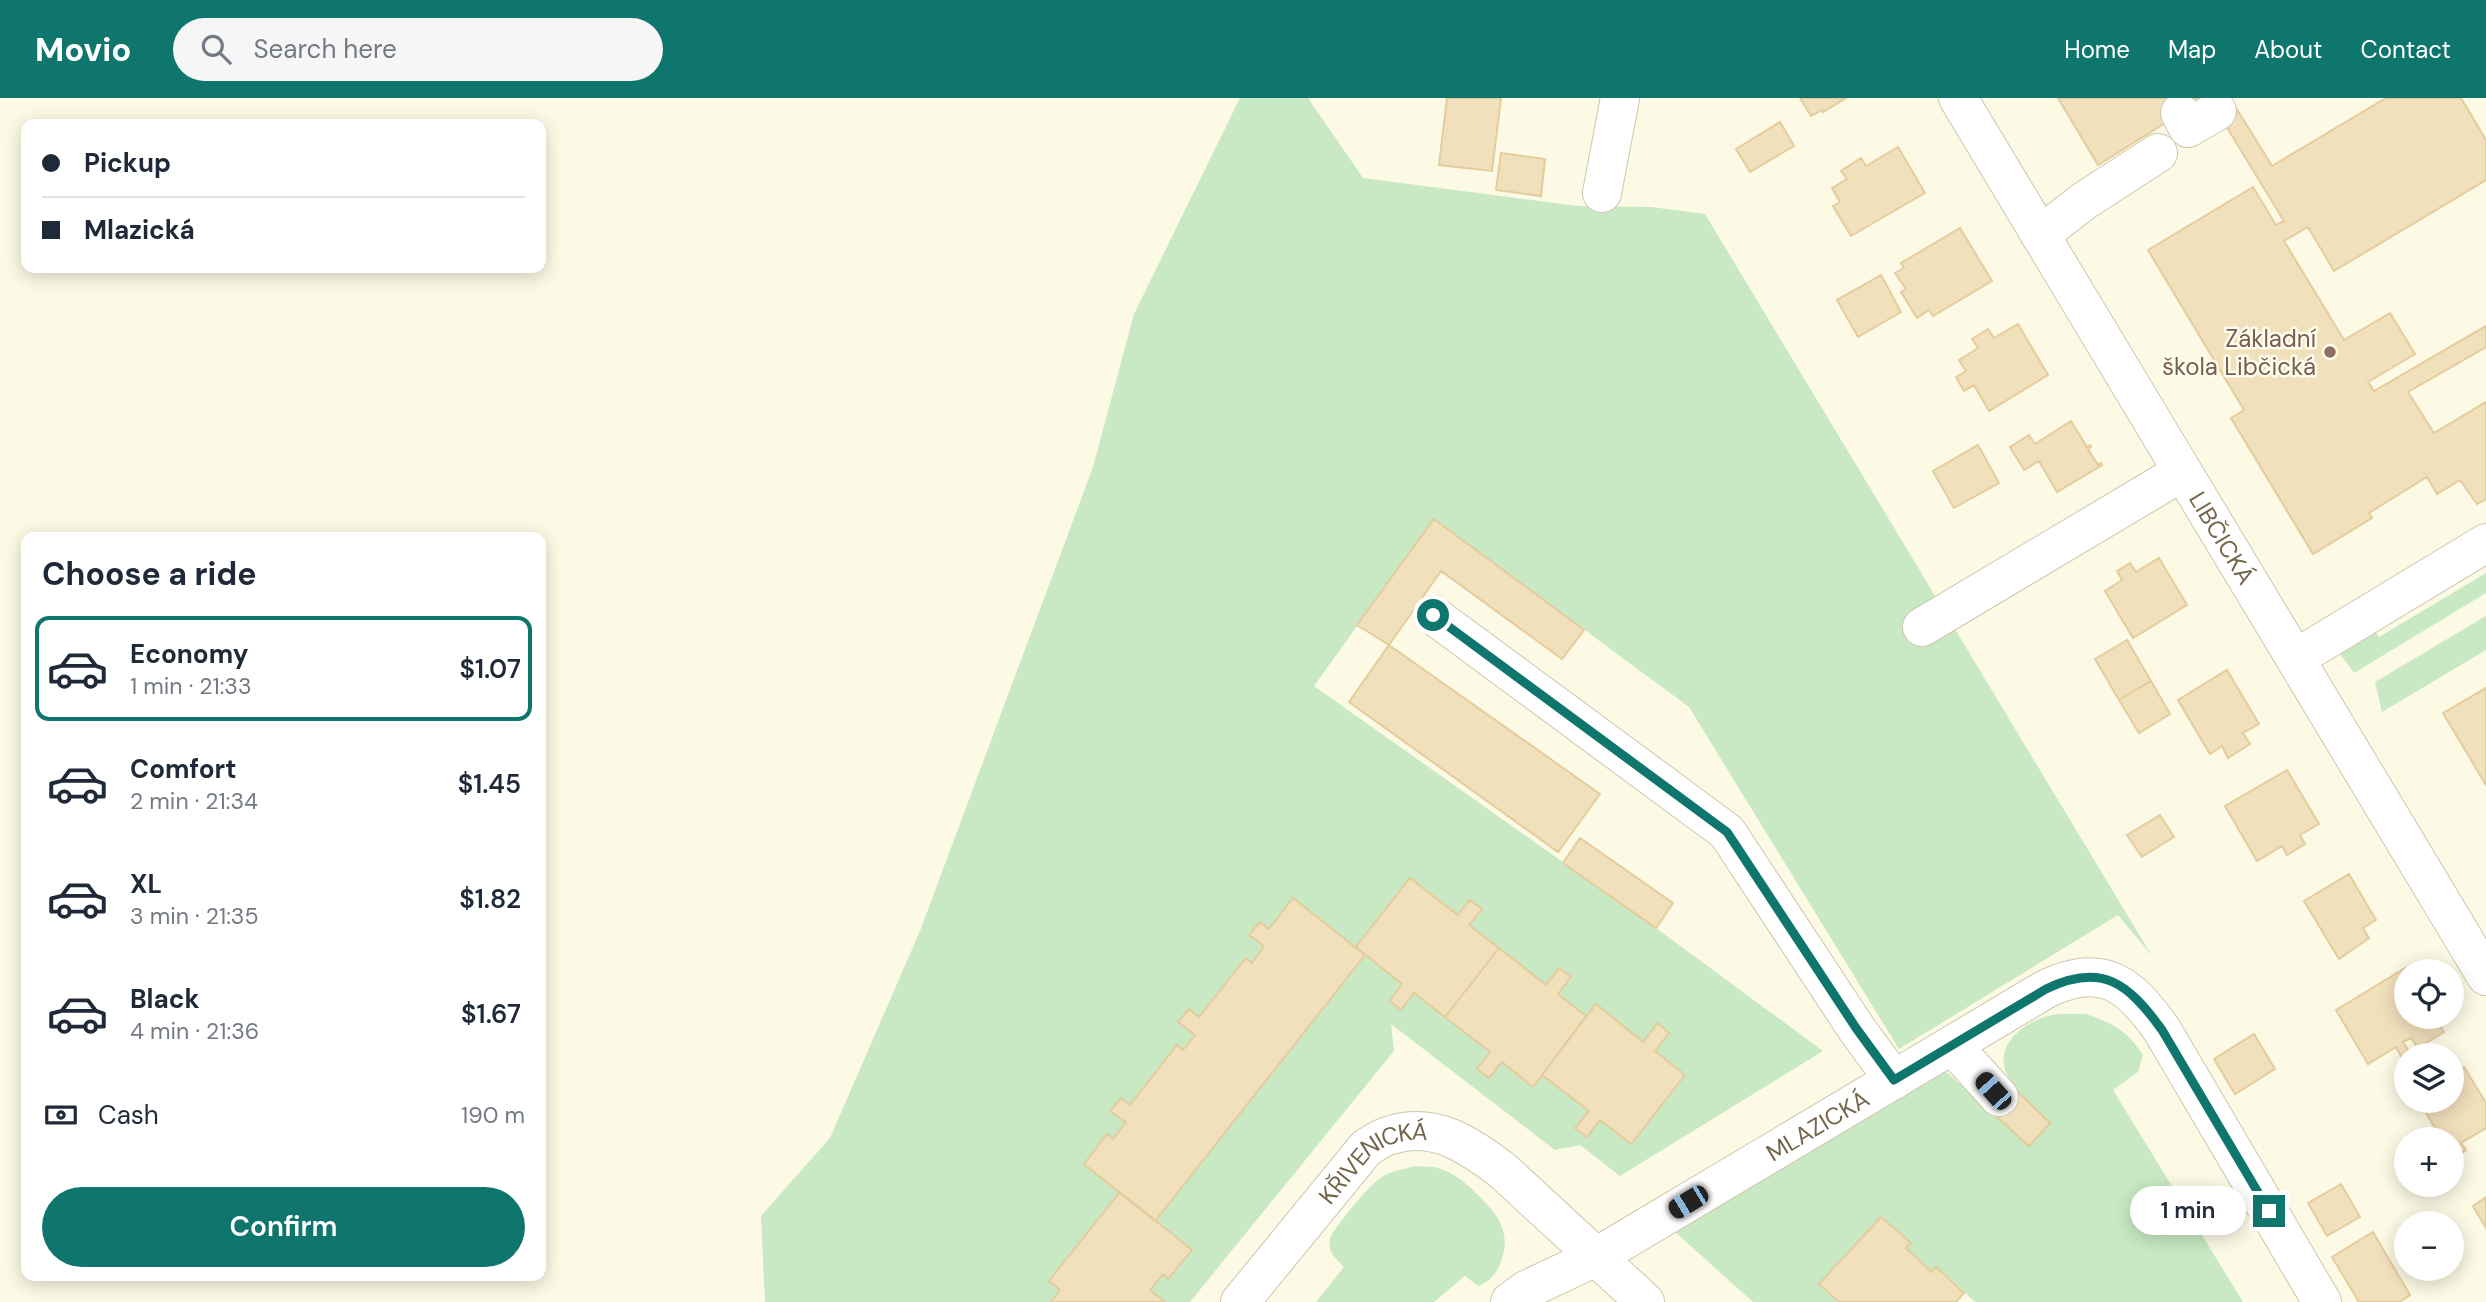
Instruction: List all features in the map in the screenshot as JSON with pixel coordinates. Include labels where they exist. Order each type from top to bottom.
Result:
[{"type":"street","points":[[1602,193],[1620,98]]},
{"type":"street","name":"LIBČICKÁ","points":[[1958,98],[2486,976]]},
{"type":"street","points":[[2040,235],[2084,201],[2158,153]]},
{"type":"street","points":[[1922,627],[2182,472]]},
{"type":"street","points":[[2295,659],[2486,543]]},
{"type":"street","points":[[1433,615],[1727,832],[1856,1028],[1894,1080]]},
{"type":"street","name":"MLAZICKÁ","points":[[1596,1257],[2066,979],[2086,976],[2106,979],[2126,989],[2146,1007],[2322,1302]]},
{"type":"street","points":[[1952,1045],[1999,1097]]},
{"type":"street","name":"KŘIVENICKÁ","points":[[1240,1302],[1366,1147],[1390,1135],[1422,1130],[1448,1135],[1502,1170],[1645,1302]]},
{"type":"street","points":[[1510,1302],[1526,1290],[1596,1257]]},
{"type":"green space","points":[[1240,98],[1308,98],[1363,178],[1577,206],[1651,207],[1705,214],[2152,956],[2118,915],[1899,1049],[1689,707],[1434,519],[1314,686],[1656,928],[1823,1051],[1620,1176],[1580,1145],[1555,1150],[1391,1024],[1394,1051],[1190,1302],[1165,1302],[1150,1290],[1163,1274],[1169,1279],[1192,1250],[1155,1221],[1365,955],[1402,984],[1390,1001],[1401,1010],[1414,993],[1490,1052],[1477,1068],[1489,1078],[1502,1062],[1533,1086],[1542,1075],[1589,1111],[1575,1128],[1586,1137],[1600,1120],[1631,1144],[1685,1075],[1655,1051],[1669,1033],[1658,1023],[1643,1042],[1596,1004],[1586,1016],[1558,994],[1571,976],[1559,968],[1546,985],[1469,925],[1481,909],[1470,900],[1458,915],[1410,878],[1356,947],[1293,898],[1269,929],[1259,922],[1249,935],[1264,946],[1252,963],[1245,958],[1199,1017],[1189,1009],[1178,1022],[1195,1035],[1183,1050],[1177,1045],[1130,1105],[1111,1112],[1126,1122],[1113,1139],[1107,1135],[1084,1164],[1120,1192],[1049,1280],[1060,1290],[1051,1302],[765,1302],[761,1216],[830,1138],[920,931],[1093,467],[1134,314]]},
{"type":"green space","points":[[2486,573],[2486,593],[2354,673],[2319,624],[2356,602],[2379,637]]},
{"type":"green space","points":[[2486,616],[2486,650],[2382,712],[2375,682]]},
{"type":"green space","points":[[2057,1014],[2086,1014],[2119,1029],[2143,1055],[2138,1072],[2113,1090],[2243,1302],[1975,1302],[1937,1267],[1931,1272],[1906,1248],[1910,1242],[1881,1217],[1820,1283],[1839,1302],[1753,1302],[1674,1231],[1943,1069],[2029,1146],[2050,1123],[2012,1085],[2005,1069],[2005,1051],[2015,1035],[2030,1023]]},
{"type":"green space","points":[[1416,1166],[1436,1167],[1455,1176],[1493,1211],[1502,1227],[1505,1244],[1494,1275],[1478,1286],[1465,1276],[1434,1302],[1316,1302],[1344,1267],[1330,1248],[1330,1239],[1337,1226],[1380,1178]]},
{"type":"building","points":[[1447,98],[1501,98],[1492,171],[1439,165]]},
{"type":"building","points":[[1800,98],[1846,98],[1811,116]]},
{"type":"building","points":[[2058,98],[2205,98],[2098,165]]},
{"type":"building","points":[[2209,98],[2230,98],[2272,166],[2386,98],[2461,98],[2486,140],[2486,180],[2334,271],[2308,227],[2284,241],[2344,340],[2390,313],[2415,354],[2368,382],[2374,391],[2486,326],[2486,347],[2408,392],[2434,433],[2486,402],[2486,499],[2477,504],[2460,480],[2437,494],[2427,477],[2369,513],[2372,518],[2313,554],[2231,418],[2244,410],[2148,250],[2253,187],[2276,225],[2284,221]]},
{"type":"building","points":[[1780,122],[1794,146],[1750,172],[1736,149]]},
{"type":"building","points":[[1898,147],[1925,193],[1851,236],[1833,206],[1840,202],[1832,188],[1847,179],[1841,171],[1861,158],[1866,166]]},
{"type":"building","points":[[1501,153],[1545,159],[1541,196],[1496,190]]},
{"type":"building","points":[[1960,228],[1992,281],[1933,316],[1929,310],[1917,318],[1901,292],[1906,289],[1895,273],[1904,268],[1901,263]]},
{"type":"building","points":[[1881,275],[1901,312],[1858,337],[1837,300]]},
{"type":"building","points":[[2018,324],[2048,375],[1989,411],[1974,385],[1964,391],[1956,377],[1966,371],[1959,360],[1978,348],[1972,339],[1988,329],[1994,338]]},
{"type":"building","points":[[2071,421],[2087,447],[2090,445],[2088,449],[2098,465],[2102,465],[2057,492],[2039,461],[2024,470],[2010,447],[2029,435],[2035,444]]},
{"type":"building","points":[[1978,445],[1999,483],[1954,508],[1933,471]]},
{"type":"building","points":[[1434,519],[1584,630],[1562,659],[1441,571],[1389,645],[1357,625]]},
{"type":"building","points":[[2159,558],[2187,605],[2133,638],[2105,591],[2122,580],[2117,571],[2130,563],[2136,572]]},
{"type":"building","points":[[2127,640],[2151,681],[2119,700],[2095,659]]},
{"type":"building","points":[[1389,645],[1600,794],[1558,852],[1349,702]]},
{"type":"building","points":[[2227,670],[2259,724],[2243,733],[2250,744],[2228,758],[2222,746],[2210,754],[2178,700]]},
{"type":"building","points":[[2151,681],[2170,714],[2139,733],[2119,700]]},
{"type":"building","points":[[2486,688],[2486,785],[2443,713]]},
{"type":"building","points":[[2287,770],[2319,824],[2300,835],[2305,844],[2287,855],[2282,846],[2257,861],[2225,806]]},
{"type":"building","points":[[2160,815],[2174,837],[2142,857],[2127,835]]},
{"type":"building","points":[[1580,838],[1673,903],[1656,928],[1563,863]]},
{"type":"building","points":[[2349,874],[2376,920],[2363,928],[2369,938],[2339,959],[2304,901]]},
{"type":"building","points":[[1410,878],[1458,915],[1470,900],[1482,909],[1469,925],[1499,948],[1445,1017],[1414,993],[1401,1010],[1390,1001],[1402,984],[1356,947]]},
{"type":"building","points":[[1293,898],[1365,955],[1155,1221],[1084,1164],[1107,1134],[1113,1139],[1126,1122],[1110,1111],[1121,1098],[1130,1105],[1177,1045],[1183,1050],[1195,1035],[1178,1022],[1189,1009],[1199,1017],[1246,958],[1252,963],[1264,946],[1249,935],[1260,922],[1269,929]]},
{"type":"building","points":[[1499,948],[1546,985],[1559,968],[1571,977],[1558,994],[1586,1016],[1533,1087],[1502,1062],[1489,1078],[1477,1069],[1490,1052],[1445,1017]]},
{"type":"building","points":[[2394,975],[2394,1029],[2442,1029],[2444,1032],[2426,1043],[2414,1043],[2411,1038],[2404,1043],[2394,1043],[2394,1048],[2368,1064],[2336,1010]]},
{"type":"building","points":[[1596,1004],[1643,1042],[1658,1023],[1669,1033],[1655,1051],[1685,1075],[1631,1144],[1600,1120],[1587,1137],[1575,1128],[1589,1111],[1542,1075]]},
{"type":"building","points":[[2254,1034],[2275,1069],[2235,1094],[2214,1059]]},
{"type":"building","points":[[2464,1067],[2486,1103],[2486,1128],[2464,1141],[2464,1127],[2434,1127],[2426,1113],[2464,1113]]},
{"type":"building","points":[[2018,1092],[2050,1123],[2029,1146],[1996,1116]]},
{"type":"building","points":[[2341,1184],[2360,1217],[2327,1236],[2308,1203]]},
{"type":"building","points":[[1120,1192],[1192,1250],[1168,1279],[1163,1274],[1150,1290],[1165,1302],[1051,1302],[1060,1290],[1049,1281]]},
{"type":"building","points":[[2486,1197],[2486,1228],[2473,1206]]},
{"type":"building","points":[[1881,1217],[1911,1243],[1906,1248],[1931,1272],[1936,1267],[1964,1293],[1956,1302],[1839,1302],[1819,1284]]},
{"type":"building","points":[[2373,1232],[2394,1268],[2394,1281],[2402,1281],[2410,1295],[2400,1302],[2359,1302],[2332,1257]]},
{"type":"place","name":"Základní škola Libčická","points":[[2330,352]]},
{"type":"route","points":[[1433,615],[1727,832],[1856,1028],[1894,1080],[2066,979],[2086,976],[2106,979],[2126,989],[2146,1007],[2269,1211]]}]
